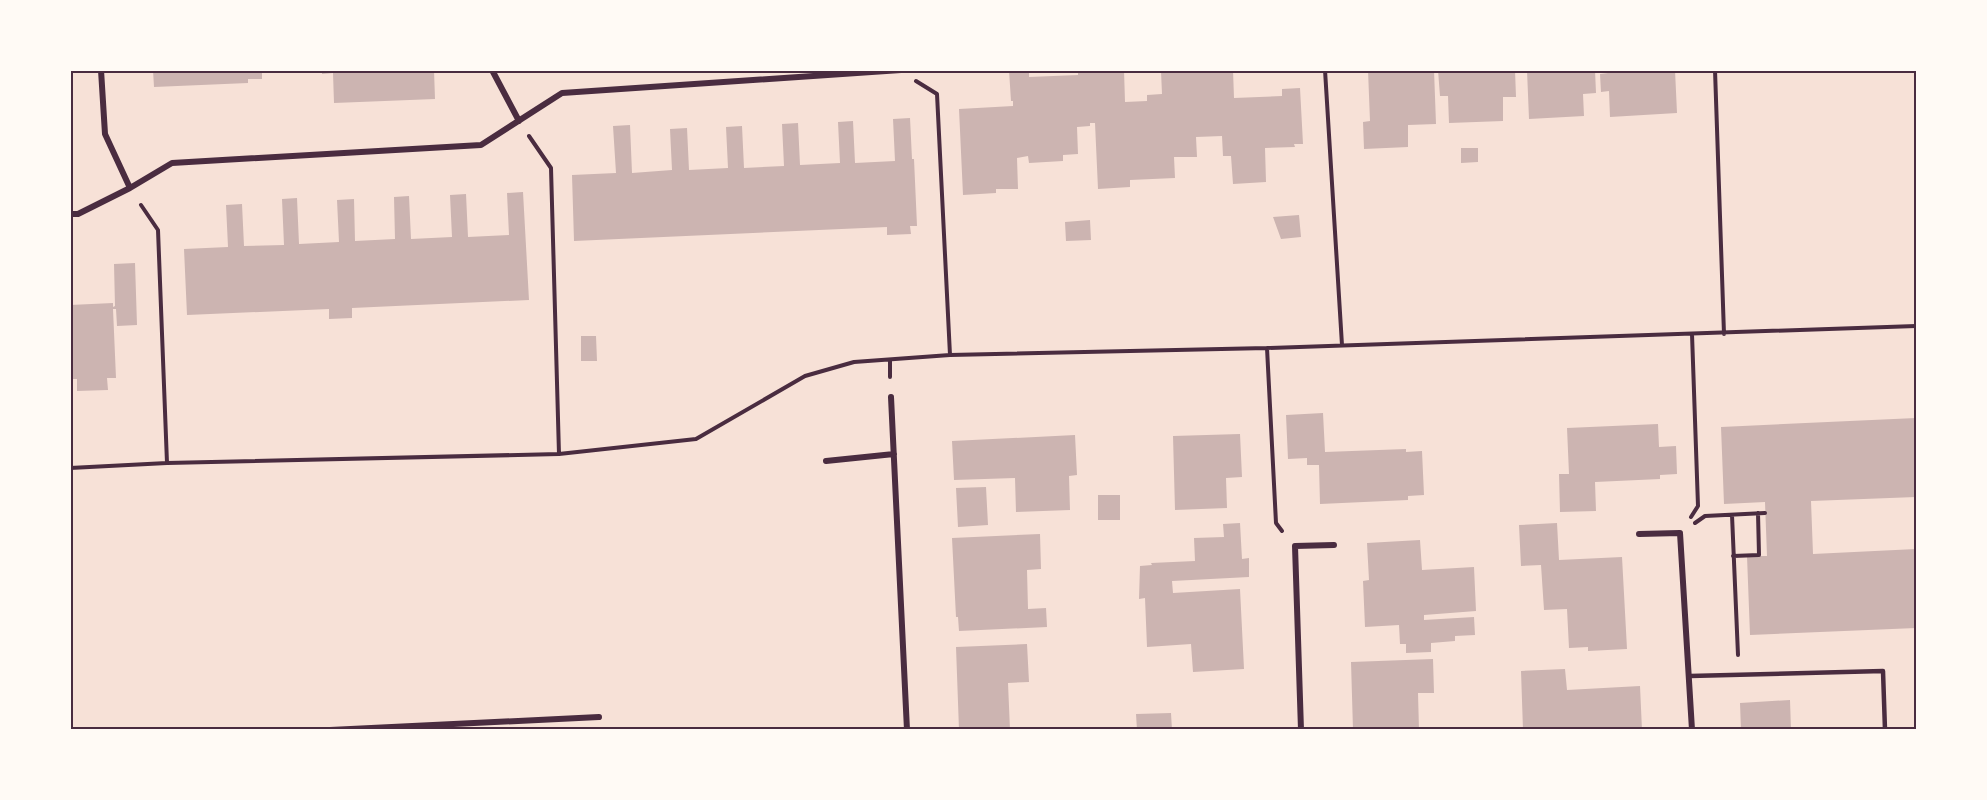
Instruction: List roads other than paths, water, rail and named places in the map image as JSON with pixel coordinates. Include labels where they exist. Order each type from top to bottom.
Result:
[{"type":"street","points":[[101,70],[105,134],[130,188]]},
{"type":"street","points":[[492,70],[519,121]]},
{"type":"street","points":[[70,214],[78,214],[130,188],[172,163],[481,145],[562,93],[901,71]]},
{"type":"street","points":[[891,397],[907,729]]},
{"type":"street","points":[[826,461],[894,454]]},
{"type":"street","points":[[1639,534],[1680,533],[1692,729]]},
{"type":"street","points":[[1301,729],[1295,546],[1334,545]]},
{"type":"street","points":[[330,729],[598,717]]},
{"type":"lane","points":[[1690,676],[1883,671],[1885,729]]}]
